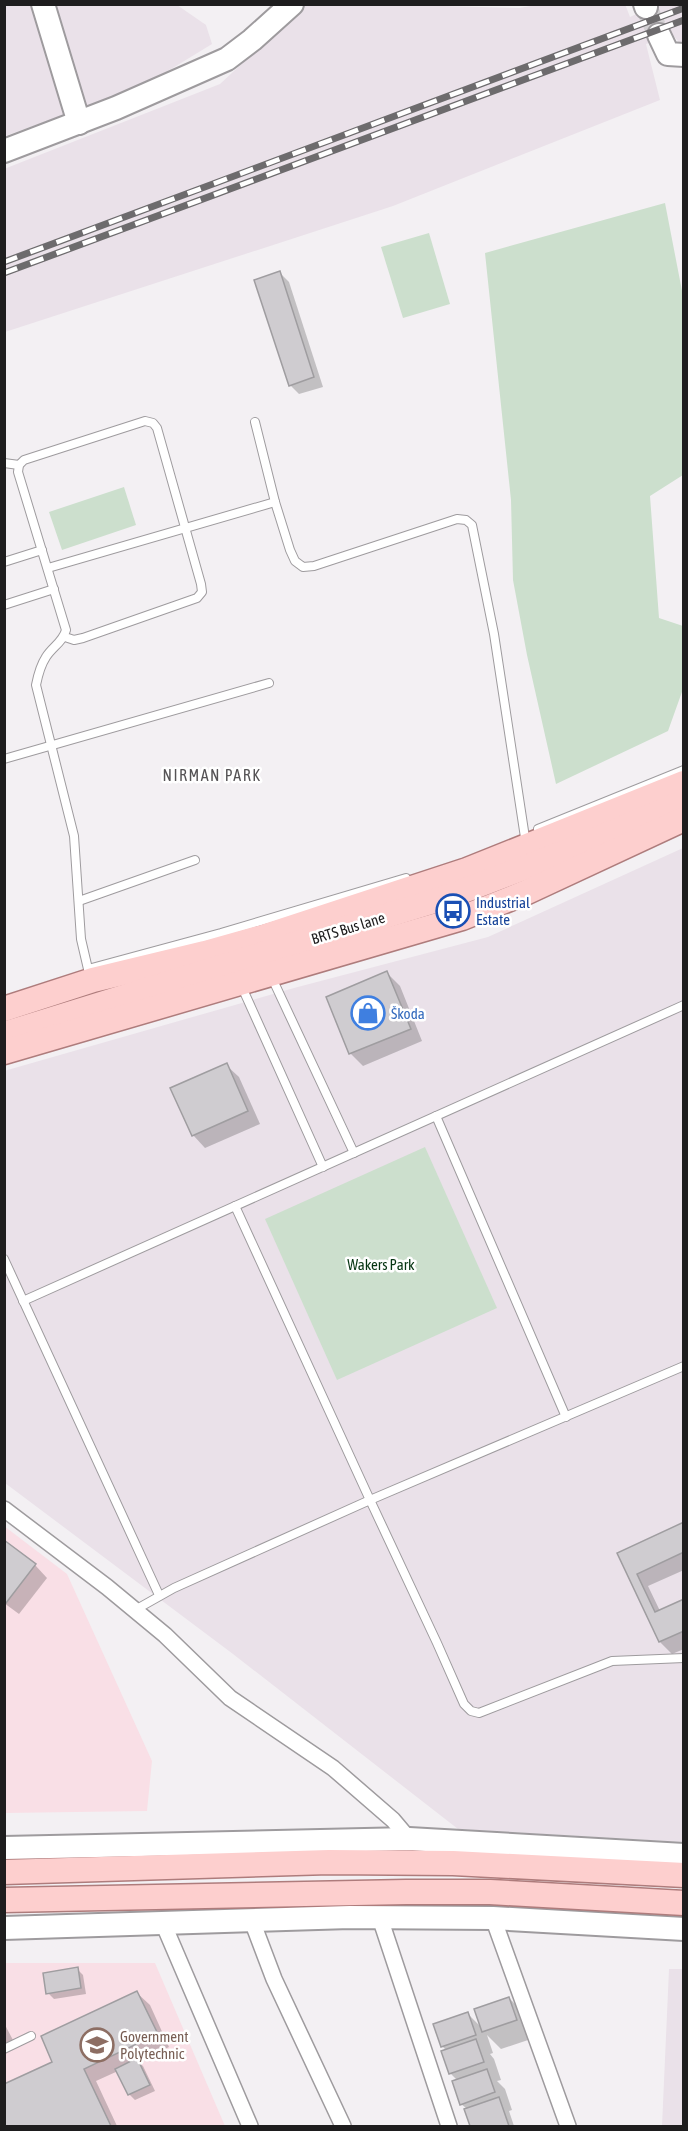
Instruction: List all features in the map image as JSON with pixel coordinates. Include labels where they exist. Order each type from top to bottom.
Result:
[{"type":"main road","points":[[4,1052],[230,957],[260,947],[266,936],[467,870],[521,840],[684,783]]},
{"type":"main road","name":"BRTS Bus lane","points":[[260,947],[450,896],[581,846],[684,801]]},
{"type":"main road","points":[[4,1034],[260,947],[462,918],[527,892],[684,819]]},
{"type":"main road","points":[[4,1010],[93,980],[230,957]]},
{"type":"main road","points":[[4,1872],[329,1862],[453,1863],[684,1875]]},
{"type":"main road","points":[[4,1900],[489,1892],[684,1903]]},
{"type":"street","points":[[43,4],[78,123]]},
{"type":"street","points":[[4,151],[116,108],[227,59],[252,40],[286,6]]},
{"type":"street","points":[[659,35],[668,54],[684,55]]},
{"type":"street","points":[[4,1509],[165,1635],[230,1698],[333,1768],[393,1820],[408,1839]]},
{"type":"street","points":[[4,1848],[408,1839],[684,1855]]},
{"type":"street","points":[[380,1918],[449,2127]]},
{"type":"street","points":[[4,1928],[380,1918],[493,1918],[684,1929]]},
{"type":"street","points":[[493,1918],[568,2127]]},
{"type":"street","points":[[252,1921],[279,1990],[342,2127]]},
{"type":"street","points":[[164,1923],[250,2127]]},
{"type":"lane","points":[[64,637],[74,640],[83,638],[197,598],[202,592],[186,528],[157,428],[153,423],[145,422],[24,460],[19,465],[18,472],[66,630],[64,637],[46,657],[38,672],[36,685],[72,824],[81,939],[88,969],[230,957],[323,1167]]},
{"type":"lane","points":[[255,422],[275,502],[290,550],[295,561],[303,567],[314,566],[457,519],[465,519],[472,525],[494,634],[521,840],[684,770]]},
{"type":"lane","points":[[4,464],[19,465]]},
{"type":"lane","points":[[48,568],[275,502]]},
{"type":"lane","points":[[4,562],[42,550]]},
{"type":"lane","points":[[4,605],[54,588]]},
{"type":"lane","points":[[4,759],[268,682]]},
{"type":"lane","points":[[79,901],[195,860]]},
{"type":"lane","points":[[354,1153],[260,947],[418,874]]},
{"type":"lane","points":[[23,1302],[684,1005]]},
{"type":"lane","points":[[436,1116],[566,1417]]},
{"type":"lane","points":[[235,1206],[464,1704],[471,1711],[479,1713],[612,1661],[684,1659]]},
{"type":"lane","points":[[4,1259],[9,1280],[23,1302],[159,1595]]},
{"type":"lane","points":[[135,1610],[159,1595],[370,1500],[684,1366]]},
{"type":"lane","points":[[4,2049],[31,2036]]},
{"type":"shaded area","points":[[543,4],[625,4],[630,17],[656,5],[683,5],[683,47],[672,34],[646,44],[660,100],[393,206],[5,332],[4,169],[220,84],[305,5],[519,8]]},
{"type":"shaded area","points":[[5,5],[177,5],[206,25],[212,44],[140,88],[5,136]]},
{"type":"shaded area","points":[[683,848],[683,1842],[458,1829],[233,1654],[5,1483],[4,1071],[294,988],[488,937]]},
{"type":"shaded area","points":[[4,1526],[67,1574],[152,1761],[147,1811],[5,1813]]},
{"type":"shaded area","name":"Government Polytechnic","points":[[5,1963],[155,1963],[225,2126],[5,2126]]},
{"type":"shaded area","points":[[669,1969],[683,1969],[683,2126],[662,2126]]},
{"type":"green space","points":[[665,203],[683,296],[683,475],[650,496],[659,618],[683,626],[683,689],[668,731],[556,784],[513,580],[511,500],[485,253]]},
{"type":"green space","points":[[429,233],[450,304],[403,318],[381,247]]},
{"type":"green space","points":[[124,487],[136,525],[62,550],[49,512]]},
{"type":"green space","name":"Wakers Park","points":[[425,1147],[497,1308],[337,1380],[265,1219]]},
{"type":"building","points":[[280,271],[314,377],[289,386],[254,280]]},
{"type":"building","name":"Škoda","points":[[387,971],[411,1029],[349,1054],[326,997]]},
{"type":"building","points":[[227,1063],[248,1111],[192,1136],[170,1088]]},
{"type":"building","points":[[684,1522],[684,1552],[637,1574],[655,1612],[684,1599],[684,1631],[659,1642],[617,1553]]},
{"type":"building","points":[[4,1540],[36,1564],[6,1603],[4,1602]]},
{"type":"building","points":[[78,1967],[81,1988],[46,1994],[43,1973]]},
{"type":"building","points":[[137,1991],[158,2034],[84,2069],[111,2126],[4,2126],[4,2084],[52,2062],[41,2036]]},
{"type":"building","points":[[509,1997],[517,2020],[482,2032],[474,2009]]},
{"type":"building","points":[[468,2012],[476,2035],[441,2047],[433,2024]]},
{"type":"building","points":[[476,2039],[484,2062],[449,2074],[441,2051]]},
{"type":"building","points":[[137,2058],[150,2085],[128,2095],[115,2069]]},
{"type":"building","points":[[487,2069],[495,2092],[460,2105],[452,2081]]},
{"type":"building","points":[[499,2097],[509,2126],[470,2126],[464,2109]]},
{"type":"tunnel","points":[[646,7],[659,35]]},
{"type":"railway","points":[[4,262],[684,8]]},
{"type":"railway","points":[[4,273],[684,20]]},
{"type":"place","name":"Industrial Estate","points":[[453,911]]},
{"type":"place","name":"Škoda","points":[[368,1013]]},
{"type":"place","name":"Government Polytechnic","points":[[97,2045]]},
{"type":"district","name":"NIRMAN PARK","points":[[212,775]]}]
